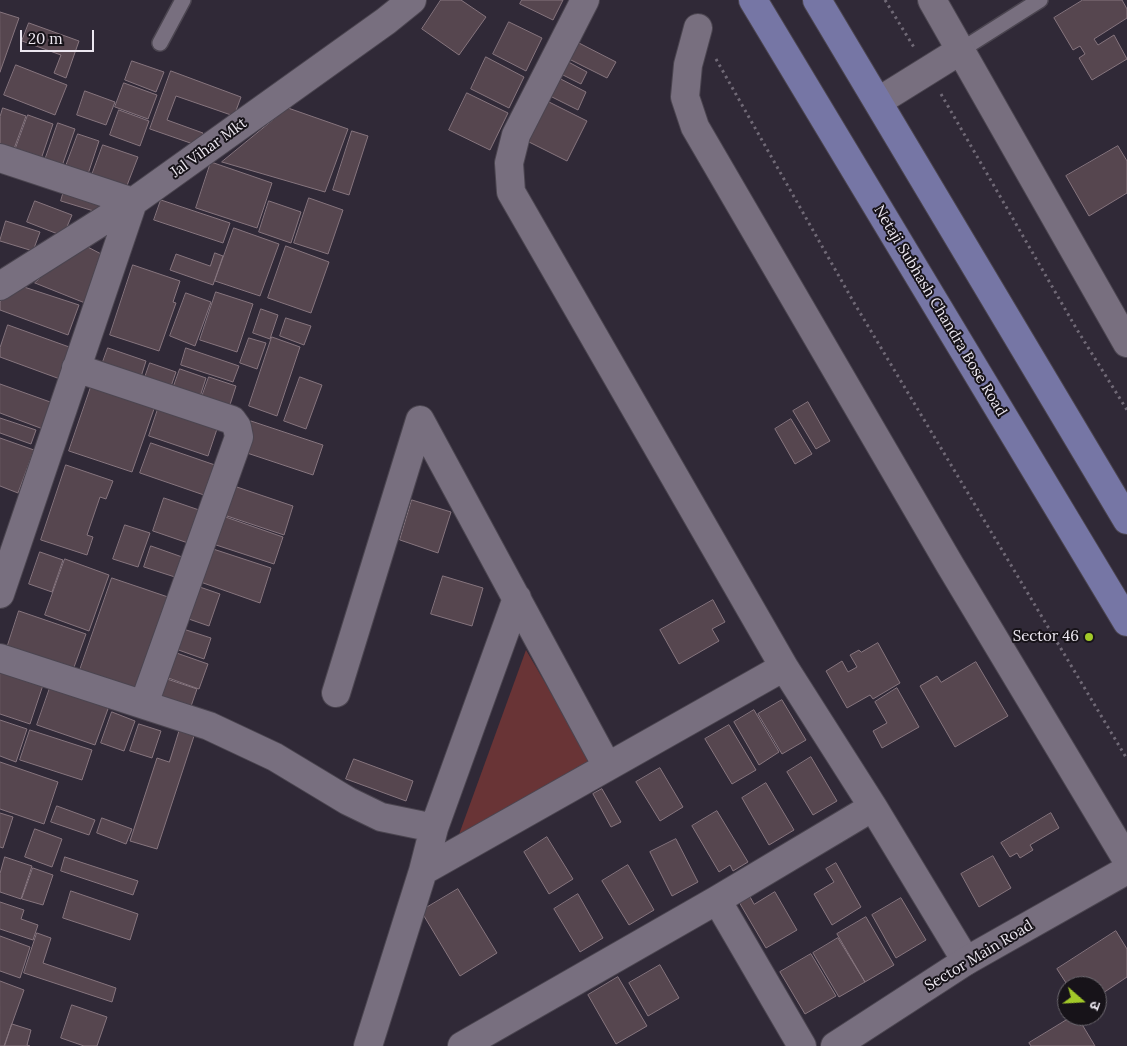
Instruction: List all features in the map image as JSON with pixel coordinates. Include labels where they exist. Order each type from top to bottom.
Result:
[{"type":"main road","name":"Netaji Subhash Chandra Bose Road","points":[[753,0],[1127,622]]},
{"type":"main road","points":[[818,0],[1127,520]]},
{"type":"street","name":"Jal Vihar Mkt","points":[[0,286],[133,202],[386,21],[412,0]]},
{"type":"street","points":[[585,0],[516,135],[508,163],[511,192],[784,667],[873,807],[966,962]]},
{"type":"street","points":[[932,0],[1127,343]]},
{"type":"street","points":[[698,28],[688,64],[685,97],[694,127],[955,573],[1127,860]]},
{"type":"street","points":[[878,101],[961,50]]},
{"type":"street","points":[[0,158],[133,202],[0,594]]},
{"type":"street","points":[[76,368],[232,420],[238,426],[239,437],[144,704]]},
{"type":"street","points":[[336,693],[420,420],[607,766]]},
{"type":"street","points":[[368,1046],[423,872],[434,828],[517,598]]},
{"type":"street","points":[[0,658],[208,726],[275,757],[348,801],[381,817],[434,828]]},
{"type":"street","points":[[423,872],[784,667]]},
{"type":"street","points":[[462,1046],[717,900],[873,807]]},
{"type":"street","name":"Sector Main Road","points":[[835,1046],[966,962],[1127,870]]},
{"type":"street","points":[[717,900],[802,1046]]},
{"type":"lane","points":[[160,43],[183,0]]},
{"type":"lane","points":[[961,50],[1040,0]]},
{"type":"path","points":[[885,0],[1076,328],[1127,410]]},
{"type":"path","points":[[698,28],[853,301],[1127,759]]},
{"type":"shaded area","points":[[526,650],[591,761],[457,840]]},
{"type":"building","points":[[441,0],[461,0],[486,17],[459,55],[422,29]]},
{"type":"building","points":[[522,0],[563,0],[553,20],[520,4]]},
{"type":"building","points":[[1083,0],[1122,0],[1127,9],[1127,18],[1094,39],[1098,45],[1114,35],[1127,59],[1092,80],[1079,58],[1085,54],[1080,46],[1073,50],[1054,18]]},
{"type":"building","points":[[0,12],[19,18],[0,72]]},
{"type":"building","points":[[509,22],[542,38],[526,71],[493,54]]},
{"type":"building","points":[[29,23],[79,41],[66,78],[54,73],[61,55],[22,41]]},
{"type":"building","points":[[577,42],[616,62],[607,78],[569,59]]},
{"type":"building","points":[[486,57],[524,77],[509,108],[471,89]]},
{"type":"building","points":[[561,58],[587,72],[581,84],[555,71]]},
{"type":"building","points":[[132,61],[164,72],[156,92],[125,80]]},
{"type":"building","points":[[16,65],[67,85],[55,115],[4,95]]},
{"type":"building","points":[[171,71],[241,97],[234,116],[176,96],[167,120],[203,133],[199,146],[150,129]]},
{"type":"building","points":[[549,73],[586,92],[578,110],[540,91]]},
{"type":"building","points":[[124,83],[157,95],[148,119],[115,107]]},
{"type":"building","points":[[85,91],[115,102],[106,125],[77,115]]},
{"type":"building","points":[[467,93],[508,113],[490,150],[449,130]]},
{"type":"building","points":[[539,97],[587,121],[567,161],[519,137]]},
{"type":"building","points":[[3,108],[26,116],[11,157],[0,153],[0,117]]},
{"type":"building","points":[[288,108],[348,129],[325,192],[222,162]]},
{"type":"building","points":[[119,110],[149,121],[140,146],[110,135]]},
{"type":"building","points":[[28,115],[53,124],[39,165],[13,156]]},
{"type":"building","points":[[58,123],[75,129],[62,166],[45,160]]},
{"type":"building","points":[[352,131],[368,136],[349,195],[333,190]]},
{"type":"building","points":[[78,134],[99,141],[88,174],[66,166]]},
{"type":"building","points":[[103,145],[138,157],[126,188],[92,175]]},
{"type":"building","points":[[1118,146],[1127,161],[1127,193],[1089,216],[1066,176]]},
{"type":"building","points":[[211,162],[272,183],[257,228],[196,208]]},
{"type":"building","points":[[66,184],[102,195],[97,212],[61,201]]},
{"type":"building","points":[[309,198],[343,210],[328,254],[294,243]]},
{"type":"building","points":[[161,200],[230,223],[223,243],[154,220]]},
{"type":"building","points":[[35,201],[72,215],[63,236],[27,222]]},
{"type":"building","points":[[269,201],[301,212],[291,243],[259,232]]},
{"type":"building","points":[[6,221],[40,232],[33,251],[0,241]]},
{"type":"building","points":[[234,228],[279,244],[260,296],[215,281]]},
{"type":"building","points":[[80,243],[105,256],[85,303],[35,283]]},
{"type":"building","points":[[286,246],[329,262],[311,313],[268,298]]},
{"type":"building","points":[[215,253],[223,256],[213,285],[170,270],[176,254],[210,266]]},
{"type":"building","points":[[133,265],[180,281],[173,302],[176,303],[159,351],[110,335]]},
{"type":"building","points":[[21,286],[79,305],[68,335],[0,310],[0,302]]},
{"type":"building","points":[[216,292],[253,304],[237,352],[200,340]]},
{"type":"building","points":[[186,293],[211,302],[195,346],[170,336]]},
{"type":"building","points":[[261,309],[278,315],[270,339],[253,333]]},
{"type":"building","points":[[286,318],[311,326],[304,345],[280,336]]},
{"type":"building","points":[[8,325],[72,348],[60,379],[0,357],[0,348]]},
{"type":"building","points":[[272,337],[300,347],[277,416],[249,406]]},
{"type":"building","points":[[249,338],[266,343],[257,369],[240,363]]},
{"type":"building","points":[[108,348],[146,361],[139,383],[100,370]]},
{"type":"building","points":[[186,348],[239,366],[233,382],[181,365]]},
{"type":"building","points":[[150,363],[176,372],[168,395],[142,386]]},
{"type":"building","points":[[180,369],[206,378],[197,406],[170,397]]},
{"type":"building","points":[[209,377],[236,386],[227,414],[199,405]]},
{"type":"building","points":[[300,377],[322,385],[306,429],[284,421]]},
{"type":"building","points":[[0,384],[53,403],[43,429],[0,413]]},
{"type":"building","points":[[92,384],[155,406],[132,472],[69,451]]},
{"type":"building","points":[[808,402],[830,441],[816,449],[793,411]]},
{"type":"building","points":[[159,406],[218,426],[208,456],[149,436]]},
{"type":"building","points":[[0,418],[36,430],[31,444],[0,433]]},
{"type":"building","points":[[791,419],[812,454],[795,464],[775,429]]},
{"type":"building","points":[[251,421],[323,445],[313,475],[241,451]]},
{"type":"building","points":[[0,438],[34,450],[18,493],[0,486]]},
{"type":"building","points":[[151,443],[215,465],[204,495],[140,473]]},
{"type":"building","points":[[66,465],[113,481],[106,499],[100,497],[87,535],[93,537],[87,555],[41,540]]},
{"type":"building","points":[[225,483],[293,506],[284,535],[215,512]]},
{"type":"building","points":[[164,498],[202,511],[191,544],[153,531]]},
{"type":"building","points":[[412,500],[451,512],[438,553],[400,540]]},
{"type":"building","points":[[217,514],[283,537],[274,564],[207,542]]},
{"type":"building","points":[[125,525],[150,533],[138,567],[113,559]]},
{"type":"building","points":[[151,546],[185,558],[178,578],[144,567]]},
{"type":"building","points":[[204,546],[271,568],[260,603],[192,579]]},
{"type":"building","points":[[40,552],[63,560],[52,592],[29,584]]},
{"type":"building","points":[[65,559],[109,575],[89,631],[45,615]]},
{"type":"building","points":[[443,576],[483,588],[472,626],[431,614]]},
{"type":"building","points":[[112,578],[168,597],[136,690],[80,670]]},
{"type":"building","points":[[191,584],[220,594],[209,626],[180,616]]},
{"type":"building","points":[[713,600],[725,622],[712,629],[719,641],[679,664],[660,630]]},
{"type":"building","points":[[19,611],[86,634],[73,670],[7,648]]},
{"type":"building","points":[[177,627],[211,638],[204,659],[170,647]]},
{"type":"building","points":[[878,643],[900,683],[873,699],[870,695],[847,708],[826,671],[842,661],[848,672],[857,667],[850,655],[859,650],[861,652]]},
{"type":"building","points":[[168,650],[208,664],[199,689],[160,675]]},
{"type":"building","points":[[976,662],[1008,716],[955,747],[920,686],[937,676],[941,682]]},
{"type":"building","points":[[0,667],[44,682],[30,724],[0,714]]},
{"type":"building","points":[[161,677],[197,689],[189,712],[154,700]]},
{"type":"building","points":[[51,685],[109,706],[95,745],[37,725]]},
{"type":"building","points":[[897,688],[919,727],[882,748],[873,731],[887,723],[875,702]]},
{"type":"building","points":[[782,700],[806,740],[782,754],[758,714]]},
{"type":"building","points":[[754,710],[779,752],[759,765],[734,722]]},
{"type":"building","points":[[112,712],[135,721],[124,751],[101,743]]},
{"type":"building","points":[[0,720],[27,729],[16,762],[0,756]]},
{"type":"building","points":[[139,724],[161,731],[152,758],[130,751]]},
{"type":"building","points":[[729,725],[756,770],[732,784],[705,739]]},
{"type":"building","points":[[180,729],[195,733],[157,849],[130,841],[157,758],[169,762]]},
{"type":"building","points":[[30,730],[92,750],[82,780],[20,760]]},
{"type":"building","points":[[811,757],[837,801],[813,815],[787,772]]},
{"type":"building","points":[[354,759],[413,781],[406,801],[346,779]]},
{"type":"building","points":[[0,762],[58,782],[44,824],[0,809]]},
{"type":"building","points":[[660,768],[683,807],[660,821],[636,782]]},
{"type":"building","points":[[766,783],[794,830],[769,845],[742,798]]},
{"type":"building","points":[[602,789],[621,822],[611,827],[593,794]]},
{"type":"building","points":[[57,806],[95,820],[89,835],[51,822]]},
{"type":"building","points":[[717,811],[748,862],[733,871],[730,865],[719,872],[692,826]]},
{"type":"building","points":[[0,813],[13,817],[3,848],[0,847]]},
{"type":"building","points":[[1051,813],[1059,828],[1030,845],[1033,850],[1020,858],[1017,853],[1010,857],[1001,843]]},
{"type":"building","points":[[102,818],[132,829],[126,844],[97,833]]},
{"type":"building","points":[[35,829],[62,839],[52,867],[25,857]]},
{"type":"building","points":[[547,837],[573,879],[549,894],[524,852]]},
{"type":"building","points":[[676,839],[698,882],[672,896],[650,852]]},
{"type":"building","points":[[993,856],[1011,888],[979,907],[961,874]]},
{"type":"building","points":[[5,857],[32,866],[21,899],[0,892],[0,874]]},
{"type":"building","points":[[65,857],[138,881],[133,895],[61,871]]},
{"type":"building","points":[[836,863],[861,907],[832,925],[814,894],[834,882],[826,869]]},
{"type":"building","points":[[628,865],[654,910],[629,925],[602,881]]},
{"type":"building","points":[[33,868],[53,875],[43,905],[22,899]]},
{"type":"building","points":[[458,889],[497,953],[460,976],[421,911]]},
{"type":"building","points":[[71,891],[138,914],[130,940],[63,918]]},
{"type":"building","points":[[775,892],[797,930],[766,948],[739,902],[749,895],[754,904]]},
{"type":"building","points":[[578,894],[603,938],[580,952],[554,909]]},
{"type":"building","points":[[901,898],[926,940],[896,958],[872,915]]},
{"type":"building","points":[[0,902],[24,910],[21,919],[38,925],[33,940],[0,929]]},
{"type":"building","points":[[866,917],[894,965],[865,982],[837,934]]},
{"type":"building","points":[[1116,931],[1127,949],[1127,977],[1107,990],[1107,976],[1062,976],[1057,969]]},
{"type":"building","points":[[37,933],[51,938],[43,963],[116,988],[112,1002],[24,973]]},
{"type":"building","points":[[0,936],[30,947],[20,978],[0,971]]},
{"type":"building","points":[[838,938],[865,982],[839,997],[813,953]]},
{"type":"building","points":[[811,954],[836,996],[805,1014],[780,972]]},
{"type":"building","points":[[660,965],[679,998],[648,1016],[629,983]]},
{"type":"building","points":[[618,977],[647,1026],[616,1044],[588,995]]},
{"type":"building","points":[[0,981],[24,990],[4,1046],[0,1046]]},
{"type":"building","points":[[72,1005],[107,1017],[97,1046],[84,1046],[61,1038]]},
{"type":"building","points":[[12,1024],[31,1030],[27,1045],[30,1046],[5,1046]]},
{"type":"building","points":[[1057,1026],[1083,1026],[1095,1046],[1031,1046],[1029,1043]]},
{"type":"place","name":"Sector 46","points":[[1089,637]]}]
